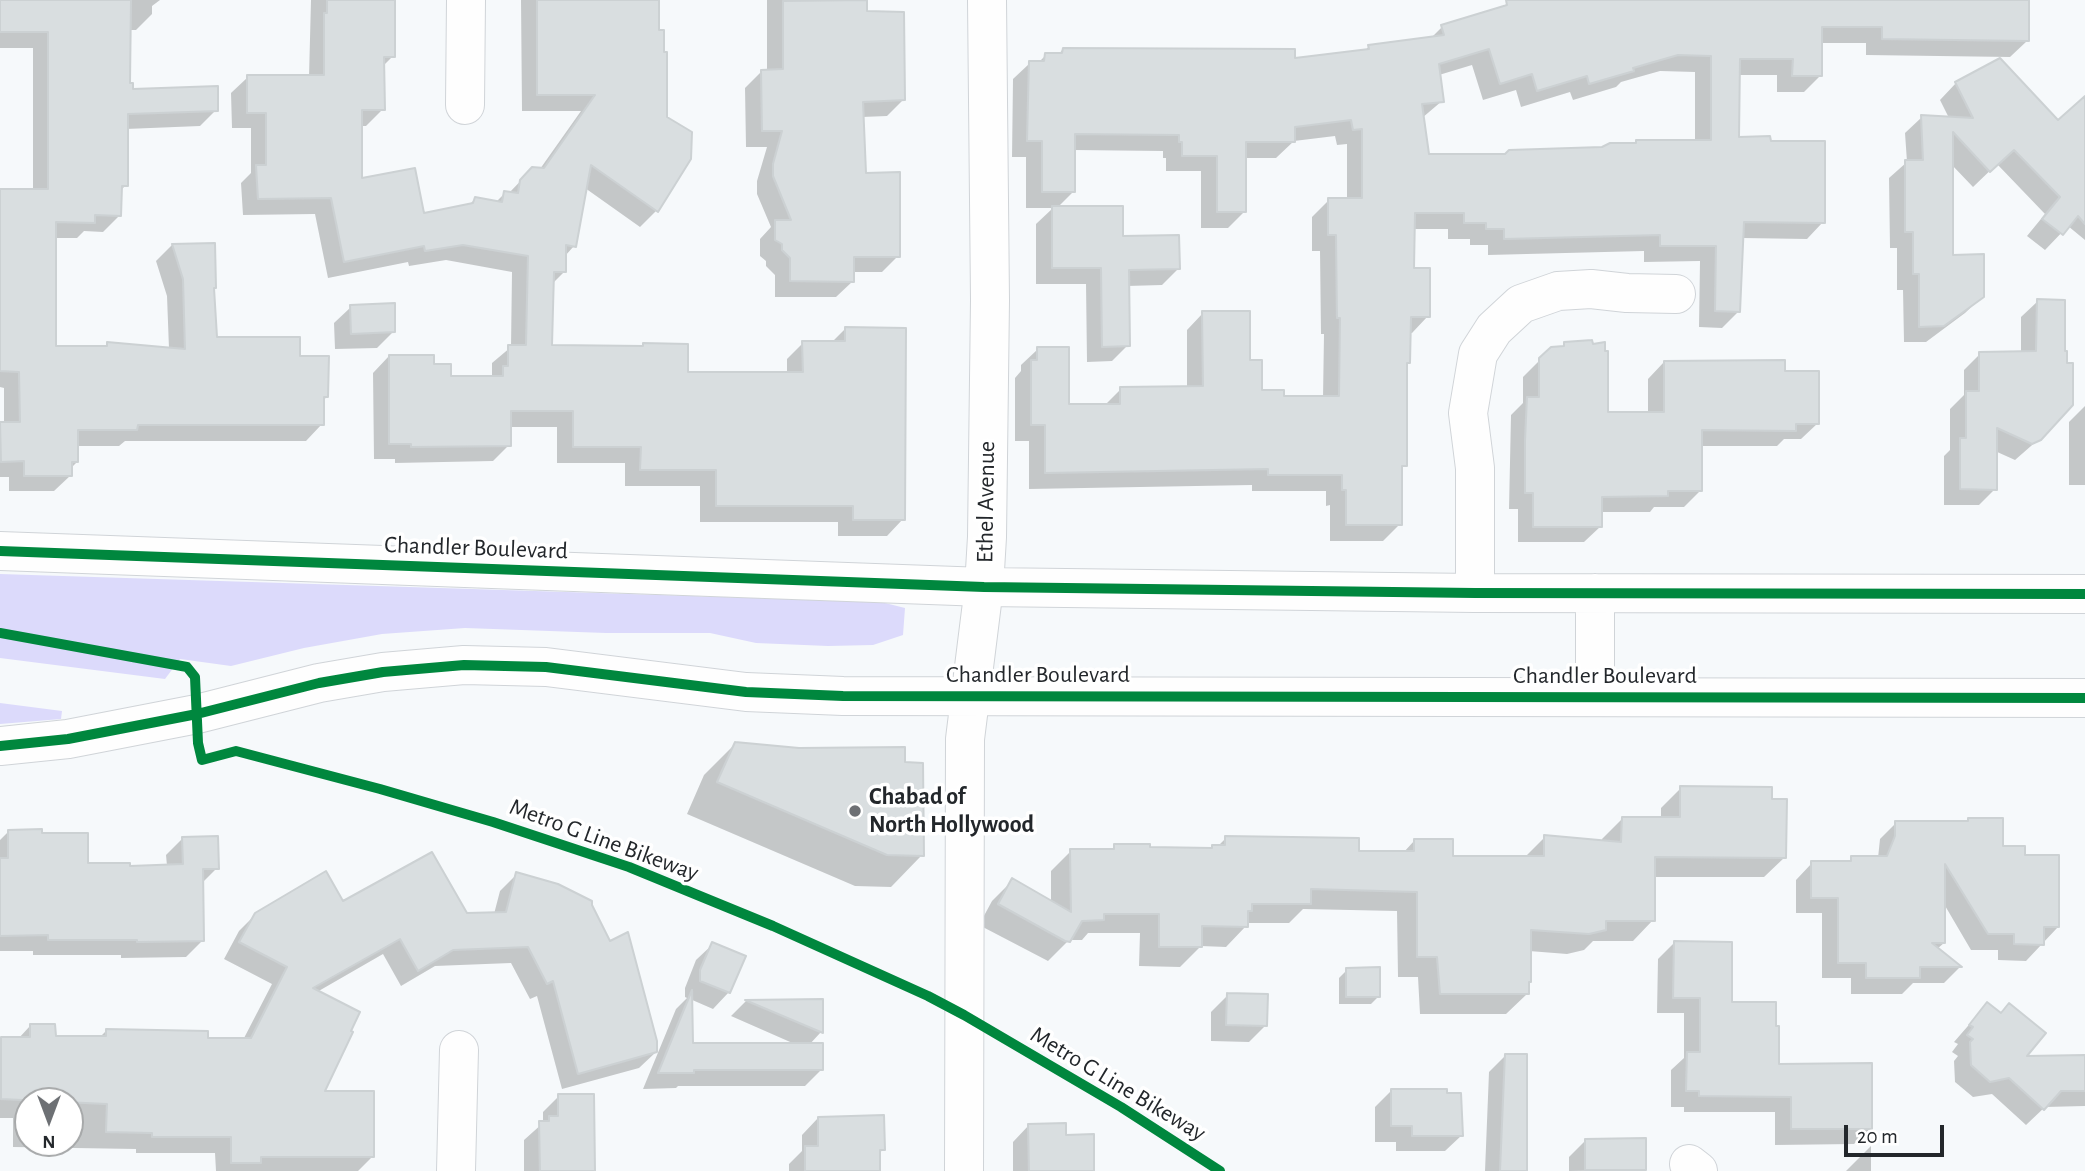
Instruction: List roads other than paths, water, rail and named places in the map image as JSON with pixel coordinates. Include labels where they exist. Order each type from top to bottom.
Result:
[{"type":"street","points":[[466,0],[466,105]]},
{"type":"street","name":"Ethel Avenue","points":[[964,1171],[965,739],[984,587],[987,537],[990,300],[987,0]]},
{"type":"street","points":[[1475,593],[1475,468],[1468,413],[1478,354],[1494,329],[1521,304],[1558,291],[1591,289],[1628,293],[1676,293]]},
{"type":"street","name":"Chandler Boulevard","points":[[0,551],[984,587],[1475,593],[2085,594]]},
{"type":"street","points":[[1595,593],[1595,696]]},
{"type":"street","name":"Chandler Boulevard","points":[[0,746],[68,739],[197,713],[344,678],[464,665],[546,667],[746,692],[843,696],[2085,698]]},
{"type":"street","points":[[456,1171],[460,1050]]},
{"type":"place","name":"Chabad of North Hollywood","points":[[855,811]]}]
